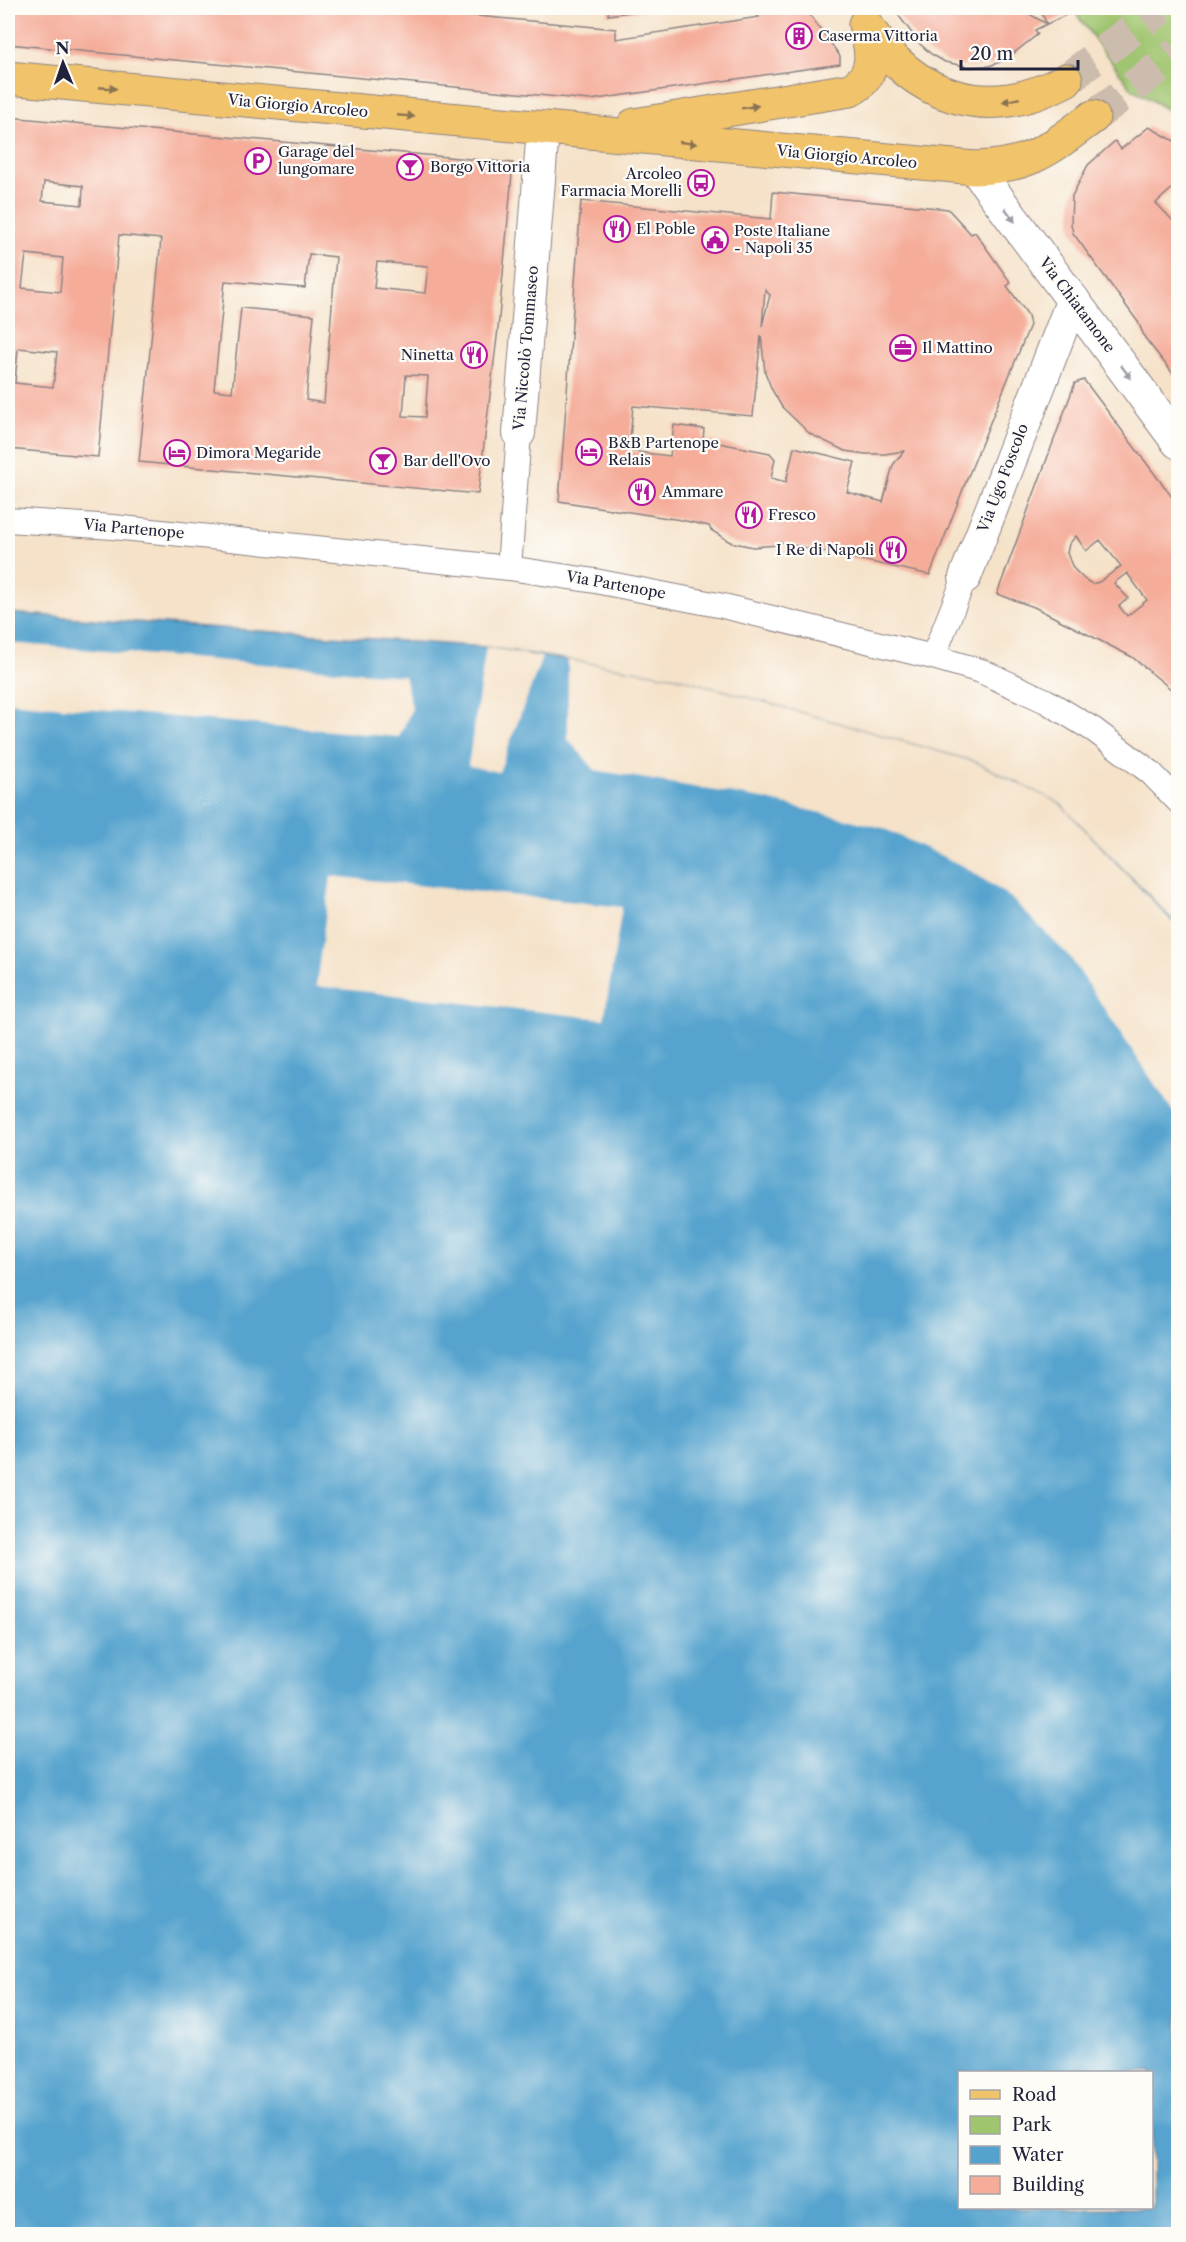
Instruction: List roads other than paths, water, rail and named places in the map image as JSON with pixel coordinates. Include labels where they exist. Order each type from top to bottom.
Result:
[{"type":"main road","points":[[859,16],[890,55],[914,75],[956,98],[980,102],[1000,102],[1033,94],[1066,80]]},
{"type":"main road","name":"Via Giorgio Arcoleo","points":[[588,133],[850,90],[865,78],[871,62],[870,42],[859,16]]},
{"type":"main road","name":"Via Giorgio Arcoleo","points":[[8,78],[975,168],[1001,166],[1029,160],[1093,117]]},
{"type":"street","name":"Via Niccolò Tommaseo","points":[[509,568],[543,129]]},
{"type":"street","name":"Via Chiatamone","points":[[975,168],[1179,442]]},
{"type":"street","name":"Via Ugo Foscolo","points":[[933,657],[1073,299]]},
{"type":"street","name":"Via Partenope","points":[[8,520],[113,526],[509,568],[595,580],[723,606],[933,657],[981,671],[1046,701],[1085,724],[1150,772],[1179,801]]},
{"type":"water","points":[[8,613],[486,647],[675,677],[975,762],[1060,804],[1175,923],[1178,929],[1178,2234],[8,2234]]},
{"type":"tunnel","points":[[1066,80],[1161,8]]},
{"type":"tunnel","points":[[1093,117],[1178,53]]},
{"type":"place","name":"Caserma Vittoria","points":[[799,36]]},
{"type":"place","name":"Garage del lungomare","points":[[258,161]]},
{"type":"place","name":"Borgo Vittoria","points":[[410,167]]},
{"type":"place","name":"Arcoleo Farmacia Morelli","points":[[701,183]]},
{"type":"place","name":"El Poble","points":[[617,229]]},
{"type":"place","name":"Poste Italiane - Napoli 35","points":[[715,240]]},
{"type":"place","name":"Il Mattino","points":[[903,348]]},
{"type":"place","name":"Ninetta","points":[[474,355]]},
{"type":"place","name":"B&B Partenope Relais","points":[[589,452]]},
{"type":"place","name":"Dimora Megaride","points":[[177,453]]},
{"type":"place","name":"Bar dell'Ovo","points":[[383,461]]},
{"type":"place","name":"Ammare","points":[[642,492]]},
{"type":"place","name":"Fresco","points":[[749,515]]},
{"type":"place","name":"I Re di Napoli","points":[[893,550]]}]
